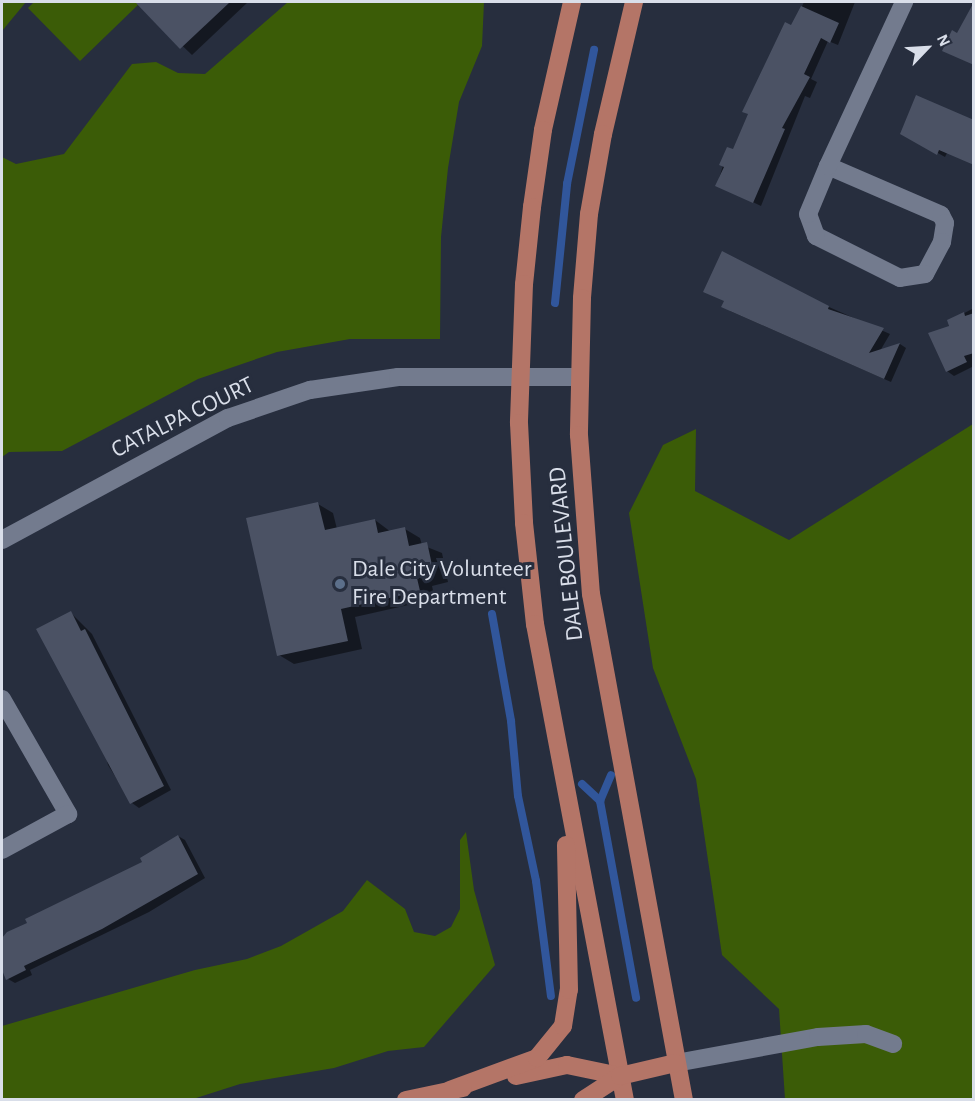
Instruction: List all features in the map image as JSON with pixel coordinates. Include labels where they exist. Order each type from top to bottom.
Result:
[{"type":"main road","name":"DALE BOULEVARD","points":[[572,2],[548,108],[532,207],[519,377],[524,523],[535,624],[565,798],[625,1100]]},
{"type":"main road","name":"DALE BOULEVARD","points":[[634,2],[603,134],[589,214],[579,377],[591,594],[684,1100]]},
{"type":"main road","points":[[450,1090],[537,1058],[563,1026],[569,990],[565,798]]},
{"type":"main road","points":[[583,1100],[620,1076],[676,1063]]},
{"type":"main road","points":[[406,1100],[567,1065],[620,1076]]},
{"type":"street","points":[[828,166],[941,215],[945,223],[942,242],[926,273],[900,278],[816,236],[808,214],[828,166],[904,2]]},
{"type":"street","name":"CATALPA COURT","points":[[2,540],[228,418],[276,400],[364,380],[579,377]]},
{"type":"street","points":[[2,699],[68,814],[2,849]]},
{"type":"street","points":[[676,1063],[819,1037],[866,1034],[893,1044]]},
{"type":"green space","points":[[2,2],[26,2],[2,31]]},
{"type":"green space","points":[[34,2],[141,2],[80,61],[28,8]]},
{"type":"green space","points":[[288,2],[484,2],[482,46],[459,102],[448,168],[441,237],[440,339],[350,339],[277,352],[198,379],[62,451],[9,452],[2,457],[2,157],[16,164],[64,154],[132,64],[156,62],[178,73],[205,74]]},
{"type":"green space","points":[[973,424],[973,1099],[785,1099],[779,1009],[722,955],[696,779],[653,668],[629,513],[663,445],[696,429],[695,491],[789,540]]},
{"type":"green space","points":[[466,832],[474,890],[495,965],[424,1047],[388,1051],[334,1068],[240,1084],[193,1099],[2,1099],[2,1026],[195,970],[247,959],[281,946],[343,911],[367,880],[405,909],[414,932],[435,936],[451,927],[460,909],[460,840]]},
{"type":"building","points":[[135,2],[230,2],[180,49]]},
{"type":"building","points":[[974,2],[974,65],[942,51],[952,30],[957,33]]},
{"type":"building","points":[[801,6],[839,23],[830,43],[821,38],[804,74],[810,77],[782,128],[785,129],[753,203],[715,186],[724,167],[719,165],[727,147],[733,149],[748,114],[742,112],[785,22],[791,25]]},
{"type":"building","points":[[916,95],[974,120],[974,165],[939,150],[937,155],[900,134]]},
{"type":"building","points":[[722,251],[829,306],[828,309],[884,328],[869,353],[900,343],[884,379],[721,307],[724,301],[703,292]]},
{"type":"building","points":[[964,312],[965,316],[974,313],[974,353],[964,356],[967,362],[946,372],[928,333],[949,326],[947,320]]},
{"type":"building","name":"Dale City Volunteer Fire Department","points":[[318,502],[325,530],[375,519],[378,533],[405,527],[409,546],[427,542],[434,574],[417,578],[420,591],[341,609],[348,641],[277,656],[246,518]]},
{"type":"building","points":[[71,611],[81,631],[85,629],[164,786],[130,804],[36,629]]},
{"type":"building","points":[[178,835],[198,874],[102,929],[24,966],[26,970],[6,980],[2,970],[2,938],[7,932],[27,923],[25,919],[142,862],[140,858]]},
{"type":"waterway","points":[[555,303],[567,184],[594,50]]},
{"type":"waterway","points":[[492,614],[511,721],[518,796],[536,881],[551,996]]},
{"type":"waterway","points":[[600,801],[611,775]]},
{"type":"waterway","points":[[582,784],[600,801],[636,998]]},
{"type":"place","name":"Dale City Volunteer Fire Department","points":[[340,584]]}]
